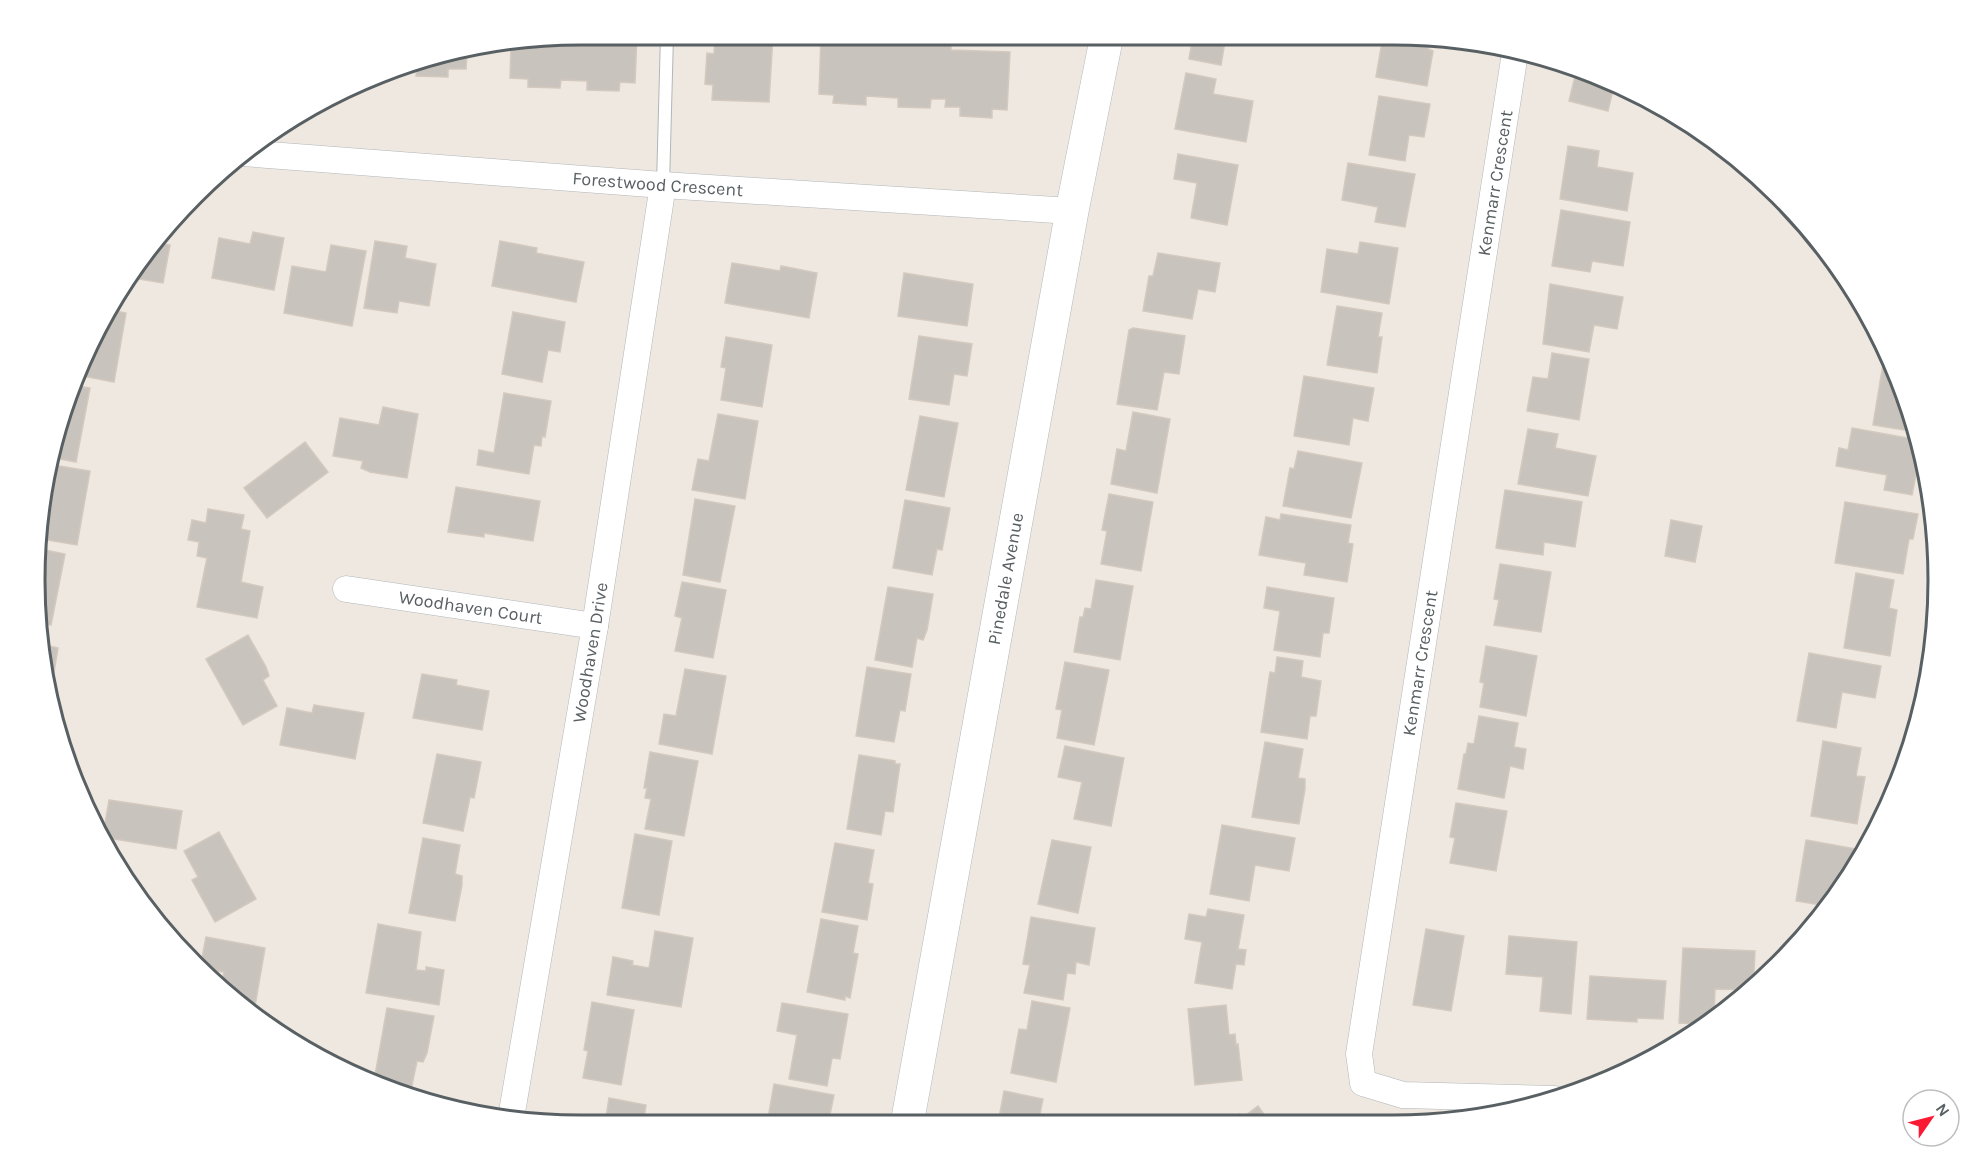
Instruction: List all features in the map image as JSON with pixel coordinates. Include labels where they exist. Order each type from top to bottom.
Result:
[{"type":"street","name":"Pinedale Avenue","points":[[909,1115],[1072,211],[1105,45]]},
{"type":"street","name":"Kenmarr Crescent","points":[[1514,59],[1359,1054],[1364,1083],[1403,1095],[1526,1098]]},
{"type":"street","name":"Forestwood Crescent","points":[[257,154],[663,185],[1072,211]]},
{"type":"street","name":"Woodhaven Drive","points":[[512,1110],[595,626],[663,185]]},
{"type":"street","name":"Woodhaven Court","points":[[346,589],[595,626]]},
{"type":"lane","points":[[663,185],[667,45]]},
{"type":"building","points":[[637,45],[635,83],[620,82],[619,91],[587,90],[587,81],[561,80],[560,88],[528,87],[528,79],[510,78],[511,50],[545,46]]},
{"type":"building","points":[[714,45],[772,45],[769,102],[712,100],[713,85],[705,84],[707,53],[714,54]]},
{"type":"building","points":[[821,45],[951,45],[951,50],[1010,52],[1007,110],[992,109],[992,118],[960,116],[960,107],[945,107],[946,99],[931,99],[930,108],[898,107],[898,98],[866,96],[866,105],[833,103],[834,95],[819,94]]},
{"type":"building","points":[[1191,45],[1224,45],[1221,65],[1189,59]]},
{"type":"building","points":[[1381,45],[1428,46],[1428,49],[1433,51],[1427,86],[1376,77]]},
{"type":"building","points":[[467,57],[466,69],[448,69],[448,77],[416,76],[417,70]]},
{"type":"building","points":[[1186,73],[1216,79],[1213,94],[1253,101],[1246,142],[1175,129]]},
{"type":"building","points":[[1575,77],[1612,92],[1608,111],[1569,101]]},
{"type":"building","points":[[1379,96],[1430,104],[1424,137],[1409,135],[1405,161],[1369,155]]},
{"type":"building","points":[[1568,146],[1599,151],[1597,167],[1633,173],[1627,211],[1560,199]]},
{"type":"building","points":[[1178,154],[1238,165],[1227,225],[1191,218],[1197,183],[1174,179]]},
{"type":"building","points":[[1348,163],[1415,174],[1405,227],[1375,222],[1378,207],[1342,200]]},
{"type":"building","points":[[1561,210],[1630,222],[1623,266],[1592,261],[1590,272],[1552,266]]},
{"type":"building","points":[[253,232],[284,238],[274,290],[212,278],[219,238],[250,244]]},
{"type":"building","points":[[375,241],[407,246],[405,258],[436,264],[429,306],[399,301],[397,313],[364,308]]},
{"type":"building","points":[[500,241],[537,248],[536,253],[584,262],[576,302],[492,286]]},
{"type":"building","points":[[1360,242],[1398,248],[1389,304],[1321,292],[1327,249],[1358,254]]},
{"type":"building","points":[[164,244],[170,245],[163,283],[138,279]]},
{"type":"building","points":[[331,245],[366,251],[352,326],[284,313],[292,266],[326,272]]},
{"type":"building","points":[[1158,253],[1220,263],[1215,292],[1198,289],[1192,319],[1143,311],[1149,276],[1153,276]]},
{"type":"building","points":[[732,263],[780,271],[781,266],[817,273],[809,318],[725,303]]},
{"type":"building","points":[[904,273],[973,284],[967,326],[898,316]]},
{"type":"building","points":[[1550,284],[1623,297],[1617,329],[1594,325],[1589,352],[1543,344]]},
{"type":"building","points":[[1337,306],[1382,313],[1378,337],[1382,337],[1377,373],[1327,365]]},
{"type":"building","points":[[117,311],[126,313],[114,382],[85,376]]},
{"type":"building","points":[[513,312],[565,322],[560,352],[548,350],[542,382],[502,374]]},
{"type":"building","points":[[1133,328],[1185,336],[1179,374],[1164,372],[1157,410],[1117,404],[1129,330]]},
{"type":"building","points":[[919,336],[972,344],[967,376],[954,374],[949,405],[909,399]]},
{"type":"building","points":[[726,337],[772,345],[762,407],[721,400],[726,368],[721,367]]},
{"type":"building","points":[[1552,353],[1589,359],[1579,420],[1527,411],[1533,377],[1548,379]]},
{"type":"building","points":[[1883,365],[1907,430],[1873,425]]},
{"type":"building","points":[[1304,376],[1374,388],[1368,421],[1353,418],[1349,445],[1294,436]]},
{"type":"building","points":[[81,386],[90,388],[76,462],[59,459]]},
{"type":"building","points":[[504,393],[551,401],[545,437],[542,436],[541,446],[534,445],[529,474],[477,465],[479,450],[494,453]]},
{"type":"building","points":[[383,407],[418,414],[407,478],[370,472],[361,468],[363,461],[333,456],[340,418],[379,425]]},
{"type":"building","points":[[1133,412],[1170,419],[1157,493],[1111,484],[1117,449],[1126,451]]},
{"type":"building","points":[[718,414],[758,421],[745,499],[692,490],[698,459],[709,461]]},
{"type":"building","points":[[920,416],[958,423],[944,497],[906,490]]},
{"type":"building","points":[[1852,428],[1909,438],[1917,471],[1912,495],[1884,490],[1887,475],[1836,466],[1839,448],[1848,450]]},
{"type":"building","points":[[1528,429],[1558,434],[1555,448],[1596,456],[1588,496],[1518,484]]},
{"type":"building","points":[[305,442],[328,472],[267,518],[244,488]]},
{"type":"building","points":[[1298,451],[1362,463],[1351,518],[1283,506],[1290,468],[1294,469]]},
{"type":"building","points":[[57,466],[90,471],[77,545],[47,540]]},
{"type":"building","points":[[456,487],[540,501],[533,541],[484,533],[484,537],[448,532]]},
{"type":"building","points":[[1505,490],[1582,502],[1575,547],[1544,542],[1543,555],[1496,548]]},
{"type":"building","points":[[1109,494],[1153,502],[1141,571],[1101,564],[1107,531],[1102,530]]},
{"type":"building","points":[[695,499],[735,506],[720,582],[683,575]]},
{"type":"building","points":[[905,500],[950,508],[942,550],[937,549],[932,575],[893,568]]},
{"type":"building","points":[[1845,502],[1918,514],[1913,539],[1909,539],[1903,574],[1835,563]]},
{"type":"building","points":[[208,509],[244,515],[241,529],[250,531],[241,582],[263,587],[257,618],[197,607],[207,558],[197,556],[199,542],[188,540],[192,520],[206,523]]},
{"type":"building","points":[[1281,514],[1351,525],[1348,543],[1353,544],[1347,582],[1304,575],[1306,563],[1259,555],[1266,517],[1280,520]]},
{"type":"building","points":[[1671,520],[1702,526],[1695,562],[1665,556]]},
{"type":"building","points":[[46,550],[65,554],[51,625],[47,624],[46,615]]},
{"type":"building","points":[[1500,564],[1551,572],[1541,632],[1494,625],[1499,600],[1494,599]]},
{"type":"building","points":[[1856,573],[1894,580],[1889,608],[1897,610],[1890,656],[1844,648]]},
{"type":"building","points":[[1096,580],[1133,586],[1120,660],[1074,652],[1080,617],[1083,617],[1085,608],[1091,609]]},
{"type":"building","points":[[682,582],[726,590],[713,658],[675,651],[682,618],[675,616]]},
{"type":"building","points":[[888,587],[933,594],[927,630],[923,640],[917,638],[912,667],[875,660]]},
{"type":"building","points":[[1267,587],[1334,598],[1329,633],[1323,633],[1320,657],[1274,650],[1280,611],[1264,608]]},
{"type":"building","points":[[248,635],[266,667],[269,676],[263,680],[277,706],[243,725],[206,659]]},
{"type":"building","points":[[50,646],[58,648],[54,674]]},
{"type":"building","points":[[1486,646],[1537,656],[1526,716],[1480,707],[1484,683],[1480,682]]},
{"type":"building","points":[[1809,653],[1881,666],[1875,698],[1842,692],[1836,728],[1797,721]]},
{"type":"building","points":[[1277,657],[1303,661],[1301,677],[1321,681],[1316,716],[1310,716],[1307,739],[1261,732],[1270,672],[1275,673]]},
{"type":"building","points":[[1065,662],[1109,670],[1094,745],[1057,738],[1062,710],[1056,709]]},
{"type":"building","points":[[867,667],[911,674],[905,711],[900,710],[894,742],[856,736]]},
{"type":"building","points":[[685,669],[726,676],[712,754],[659,744],[664,714],[676,716]]},
{"type":"building","points":[[422,674],[457,680],[456,685],[489,691],[482,730],[413,718]]},
{"type":"building","points":[[314,705],[364,713],[355,759],[280,745],[287,708],[312,713]]},
{"type":"building","points":[[1479,716],[1518,723],[1514,747],[1526,749],[1523,769],[1510,766],[1504,798],[1458,789],[1464,754],[1466,754],[1468,743],[1474,744]]},
{"type":"building","points":[[1823,741],[1861,748],[1856,776],[1865,777],[1857,824],[1811,816]]},
{"type":"building","points":[[1265,742],[1303,749],[1298,778],[1305,779],[1305,789],[1299,824],[1252,817]]},
{"type":"building","points":[[1065,746],[1124,758],[1111,826],[1074,819],[1082,782],[1058,777]]},
{"type":"building","points":[[650,752],[698,761],[684,836],[645,829],[651,799],[645,798],[647,788],[644,788]]},
{"type":"building","points":[[437,754],[481,762],[474,798],[470,797],[463,831],[423,823]]},
{"type":"building","points":[[859,755],[895,761],[895,764],[900,764],[893,812],[885,811],[881,835],[847,829]]},
{"type":"building","points":[[109,800],[182,811],[176,849],[112,839],[105,826]]},
{"type":"building","points":[[1456,803],[1507,811],[1496,871],[1450,863],[1455,838],[1450,837]]},
{"type":"building","points":[[1222,825],[1295,838],[1289,871],[1255,865],[1249,901],[1210,894]]},
{"type":"building","points":[[219,832],[256,899],[215,922],[192,880],[198,877],[184,851]]},
{"type":"building","points":[[635,834],[672,841],[659,915],[622,908]]},
{"type":"building","points":[[423,838],[460,845],[455,874],[462,876],[462,885],[455,921],[409,913]]},
{"type":"building","points":[[1052,840],[1091,847],[1078,913],[1038,904]]},
{"type":"building","points":[[1806,840],[1855,849],[1818,905],[1796,901]]},
{"type":"building","points":[[835,843],[874,850],[868,883],[873,884],[867,920],[822,912]]},
{"type":"building","points":[[1208,909],[1244,915],[1238,949],[1246,950],[1244,965],[1236,964],[1232,989],[1195,983],[1202,942],[1185,939],[1189,914],[1206,917]]},
{"type":"building","points":[[1031,917],[1095,928],[1089,965],[1076,962],[1075,974],[1067,973],[1063,1000],[1024,993],[1030,965],[1023,964]]},
{"type":"building","points":[[821,919],[858,926],[853,953],[858,954],[850,998],[845,996],[845,1000],[807,992]]},
{"type":"building","points":[[378,924],[421,932],[416,970],[426,971],[426,967],[444,970],[439,1005],[366,993]]},
{"type":"building","points":[[1426,929],[1464,936],[1451,1011],[1413,1005]]},
{"type":"building","points":[[655,931],[693,938],[681,1007],[607,995],[613,957],[633,961],[632,965],[649,968]]},
{"type":"building","points":[[1509,936],[1577,942],[1571,1014],[1540,1011],[1543,977],[1506,974]]},
{"type":"building","points":[[206,937],[265,948],[255,1005],[223,978],[224,972],[215,971],[202,958]]},
{"type":"building","points":[[1683,948],[1755,951],[1754,975],[1746,982],[1737,990],[1715,989],[1714,1007],[1692,1024],[1679,1023]]},
{"type":"building","points":[[1590,976],[1666,981],[1663,1019],[1637,1018],[1637,1022],[1587,1019]]},
{"type":"building","points":[[1032,1001],[1070,1008],[1056,1082],[1011,1073],[1019,1029],[1027,1030]]},
{"type":"building","points":[[592,1002],[634,1010],[621,1085],[583,1078],[588,1051],[584,1050]]},
{"type":"building","points":[[782,1003],[848,1014],[840,1059],[832,1058],[827,1086],[789,1079],[797,1035],[777,1031]]},
{"type":"building","points":[[1226,1005],[1229,1035],[1235,1034],[1236,1045],[1238,1044],[1242,1080],[1195,1085],[1188,1009]]},
{"type":"building","points":[[387,1008],[434,1016],[427,1053],[423,1062],[417,1061],[411,1088],[375,1074]]},
{"type":"building","points":[[774,1084],[834,1095],[830,1115],[769,1115]]},
{"type":"building","points":[[1004,1091],[1043,1099],[1040,1115],[1000,1115]]},
{"type":"building","points":[[609,1098],[646,1105],[644,1115],[606,1115]]},
{"type":"building","points":[[1258,1106],[1264,1115],[1246,1115]]}]
